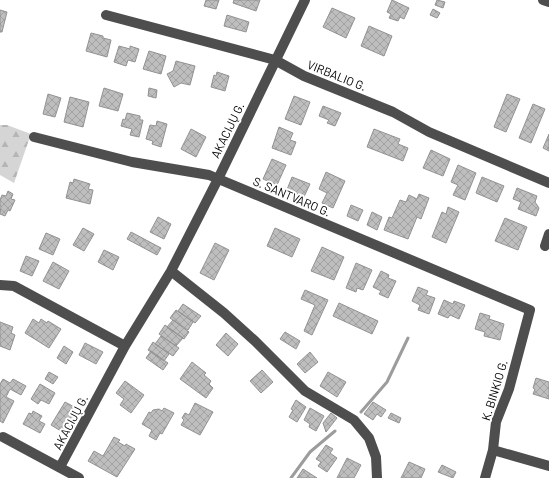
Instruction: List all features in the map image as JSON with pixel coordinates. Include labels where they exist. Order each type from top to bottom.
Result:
[{"type":"street","name":"AKACIJŲ G.","points":[[60,467],[124,346],[171,271],[218,179],[304,0]]},
{"type":"street","points":[[543,0],[549,2]]},
{"type":"street","name":"VIRBALIO G.","points":[[106,15],[275,60],[304,76],[393,112],[429,132],[549,183]]},
{"type":"street","name":"S. SANTVARO G.","points":[[34,137],[132,162],[209,175],[530,310]]},
{"type":"street","points":[[545,246],[549,234]]},
{"type":"street","points":[[171,271],[224,312],[305,391],[354,420],[369,438],[376,457],[377,478]]},
{"type":"street","points":[[0,285],[14,286],[124,346]]},
{"type":"street","name":"K. BINKIO G.","points":[[485,478],[493,450],[496,422],[509,389],[530,310]]},
{"type":"street","points":[[3,437],[79,478]]},
{"type":"street","points":[[493,450],[549,466]]},
{"type":"green space","points":[[0,125],[7,125],[31,134],[14,183],[0,175]]},
{"type":"building","points":[[206,0],[219,0],[216,9],[204,6]]},
{"type":"building","points":[[234,0],[260,0],[256,11],[233,3]]},
{"type":"building","points":[[392,0],[409,8],[404,19],[400,17],[398,21],[389,18],[391,14],[387,12]]},
{"type":"building","points":[[437,0],[445,2],[443,8],[435,5]]},
{"type":"building","points":[[332,8],[355,18],[346,38],[323,27]]},
{"type":"building","points":[[433,9],[440,13],[437,18],[430,15]]},
{"type":"building","points":[[0,10],[7,12],[2,32],[0,32]]},
{"type":"building","points":[[227,15],[249,22],[246,32],[224,26]]},
{"type":"building","points":[[369,26],[392,36],[384,56],[361,46]]},
{"type":"building","points":[[91,33],[111,40],[107,57],[86,51]]},
{"type":"building","points":[[119,46],[130,49],[130,46],[139,49],[135,62],[128,60],[126,66],[114,62]]},
{"type":"building","points":[[149,51],[166,56],[161,74],[143,69]]},
{"type":"building","points":[[176,61],[195,66],[190,85],[181,83],[174,87],[167,74],[173,71]]},
{"type":"building","points":[[217,72],[229,76],[225,91],[211,87],[214,75],[216,76]]},
{"type":"building","points":[[104,88],[123,94],[118,111],[99,106]]},
{"type":"building","points":[[149,88],[157,90],[156,98],[148,96]]},
{"type":"building","points":[[48,94],[61,98],[55,117],[43,114]]},
{"type":"building","points":[[507,94],[520,99],[506,132],[494,127]]},
{"type":"building","points":[[294,96],[310,102],[301,125],[285,119]]},
{"type":"building","points":[[70,97],[89,102],[83,127],[64,122]]},
{"type":"building","points":[[533,104],[545,109],[531,143],[519,138]]},
{"type":"building","points":[[323,106],[341,113],[335,126],[327,123],[329,120],[319,116]]},
{"type":"building","points":[[127,113],[140,116],[140,120],[143,120],[139,137],[130,135],[132,129],[121,126]]},
{"type":"building","points":[[157,121],[167,124],[161,147],[152,144],[153,141],[146,139],[150,125],[156,126]]},
{"type":"building","points":[[279,127],[293,133],[290,140],[296,142],[291,155],[272,148]]},
{"type":"building","points":[[191,129],[206,137],[196,157],[181,149]]},
{"type":"building","points":[[374,129],[400,139],[398,144],[408,148],[403,161],[367,147]]},
{"type":"building","points":[[549,134],[549,151],[543,148]]},
{"type":"building","points":[[431,150],[450,159],[443,176],[423,168]]},
{"type":"building","points":[[272,159],[286,165],[277,185],[263,179]]},
{"type":"building","points":[[458,165],[476,173],[465,200],[453,195],[458,185],[451,182]]},
{"type":"building","points":[[326,172],[345,181],[333,208],[322,203],[327,193],[319,189]]},
{"type":"building","points":[[292,177],[310,184],[303,199],[286,192]]},
{"type":"building","points":[[482,177],[504,186],[497,202],[476,193]]},
{"type":"building","points":[[74,179],[90,184],[88,189],[93,190],[90,204],[66,198],[70,182],[73,183]]},
{"type":"building","points":[[517,188],[537,196],[535,202],[539,208],[536,216],[518,209],[521,202],[513,199]]},
{"type":"building","points":[[8,191],[13,194],[11,199],[15,200],[10,211],[8,210],[5,216],[0,214],[0,200],[2,195],[6,196]]},
{"type":"building","points":[[419,194],[429,198],[421,219],[417,217],[408,239],[384,230],[389,217],[392,218],[400,200],[406,202],[409,195],[417,199]]},
{"type":"building","points":[[351,205],[363,210],[358,221],[347,216]]},
{"type":"building","points":[[448,207],[459,212],[446,243],[432,237],[442,212],[446,214]]},
{"type":"building","points":[[372,212],[382,217],[377,230],[367,225]]},
{"type":"building","points":[[158,217],[171,224],[164,239],[150,232]]},
{"type":"building","points":[[505,218],[527,227],[518,250],[495,241]]},
{"type":"building","points":[[83,228],[94,234],[84,251],[73,245]]},
{"type":"building","points":[[275,228],[300,239],[292,257],[267,246]]},
{"type":"building","points":[[131,232],[161,248],[157,255],[127,239]]},
{"type":"building","points":[[46,233],[60,239],[53,255],[39,249]]},
{"type":"building","points":[[215,243],[229,250],[214,280],[200,273]]},
{"type":"building","points":[[322,247],[344,257],[334,280],[311,271]]},
{"type":"building","points":[[104,250],[119,257],[113,270],[98,262]]},
{"type":"building","points":[[26,256],[39,261],[32,276],[20,271]]},
{"type":"building","points":[[53,262],[69,271],[59,289],[43,281]]},
{"type":"building","points":[[356,263],[372,270],[363,290],[357,288],[356,292],[346,288]]},
{"type":"building","points":[[381,271],[389,275],[388,278],[396,281],[388,298],[379,294],[381,291],[373,287]]},
{"type":"building","points":[[418,287],[428,291],[426,295],[435,298],[429,314],[418,310],[420,305],[412,301]]},
{"type":"building","points":[[305,290],[328,300],[312,335],[304,331],[315,305],[301,299]]},
{"type":"building","points":[[444,300],[453,304],[454,301],[465,305],[459,319],[450,315],[448,318],[438,314]]},
{"type":"building","points":[[339,303],[378,321],[372,334],[333,316]]},
{"type":"building","points":[[183,304],[201,316],[195,323],[178,311]]},
{"type":"building","points":[[176,310],[193,322],[188,330],[170,318]]},
{"type":"building","points":[[480,313],[490,316],[489,319],[504,324],[500,340],[484,336],[485,332],[475,329]]},
{"type":"building","points":[[33,319],[39,323],[41,319],[47,323],[48,321],[61,329],[49,348],[25,333]]},
{"type":"building","points":[[173,320],[189,332],[184,339],[167,327]]},
{"type":"building","points":[[0,322],[13,327],[11,333],[15,335],[10,350],[0,346]]},
{"type":"building","points":[[165,325],[183,338],[176,346],[159,334]]},
{"type":"building","points":[[285,332],[300,341],[296,349],[280,339]]},
{"type":"building","points":[[226,333],[238,344],[228,356],[216,345]]},
{"type":"building","points":[[161,336],[179,348],[173,356],[155,344]]},
{"type":"building","points":[[153,342],[169,354],[164,361],[148,350]]},
{"type":"building","points":[[85,343],[103,352],[96,364],[79,355]]},
{"type":"building","points":[[64,346],[73,352],[66,364],[57,358]]},
{"type":"building","points":[[151,351],[168,363],[163,370],[146,358]]},
{"type":"building","points":[[310,352],[318,362],[305,373],[297,364]]},
{"type":"building","points":[[192,362],[206,373],[204,375],[211,381],[209,384],[213,388],[206,398],[180,379]]},
{"type":"building","points":[[262,370],[273,382],[261,393],[250,381]]},
{"type":"building","points":[[49,372],[58,377],[53,384],[45,379]]},
{"type":"building","points":[[328,372],[346,382],[337,397],[320,386]]},
{"type":"building","points":[[536,378],[549,382],[549,399],[533,394]]},
{"type":"building","points":[[3,379],[10,383],[13,379],[26,386],[21,395],[10,389],[6,397],[14,401],[3,423],[0,421],[0,384]]},
{"type":"building","points":[[125,381],[144,395],[131,413],[120,405],[124,399],[116,393]]},
{"type":"building","points":[[40,384],[55,393],[49,404],[41,400],[38,404],[31,399]]},
{"type":"building","points":[[296,400],[306,407],[297,422],[289,417]]},
{"type":"building","points":[[65,402],[80,410],[66,434],[51,425]]},
{"type":"building","points":[[373,402],[386,410],[381,417],[377,414],[373,420],[364,414]]},
{"type":"building","points":[[195,403],[213,412],[200,435],[181,425],[184,420],[182,418],[185,413],[189,415]]},
{"type":"building","points":[[164,408],[174,413],[162,434],[160,433],[156,440],[149,436],[152,430],[142,424],[149,412],[151,413],[153,410],[159,409],[162,411]]},
{"type":"building","points":[[310,408],[324,416],[316,431],[309,427],[310,424],[304,420]]},
{"type":"building","points":[[33,411],[42,416],[39,421],[45,424],[40,433],[23,424],[29,413],[32,414]]},
{"type":"building","points":[[331,413],[337,418],[326,432],[323,423]]},
{"type":"building","points":[[391,413],[401,418],[399,423],[388,418]]},
{"type":"building","points":[[114,437],[120,440],[118,442],[125,446],[126,444],[135,449],[117,477],[88,461],[94,451],[103,456]]},
{"type":"building","points":[[326,445],[333,449],[330,453],[337,458],[327,472],[318,466],[321,462],[316,459]]},
{"type":"building","points":[[347,458],[361,465],[354,478],[337,478]]},
{"type":"building","points":[[409,462],[425,469],[421,478],[401,478]]},
{"type":"building","points":[[442,465],[456,472],[453,478],[438,472]]},
{"type":"building","points":[[303,469],[317,478],[297,478]]},
{"type":"waterway","points":[[361,412],[387,382],[408,338]]},
{"type":"waterway","points":[[291,478],[310,452],[335,431]]}]
